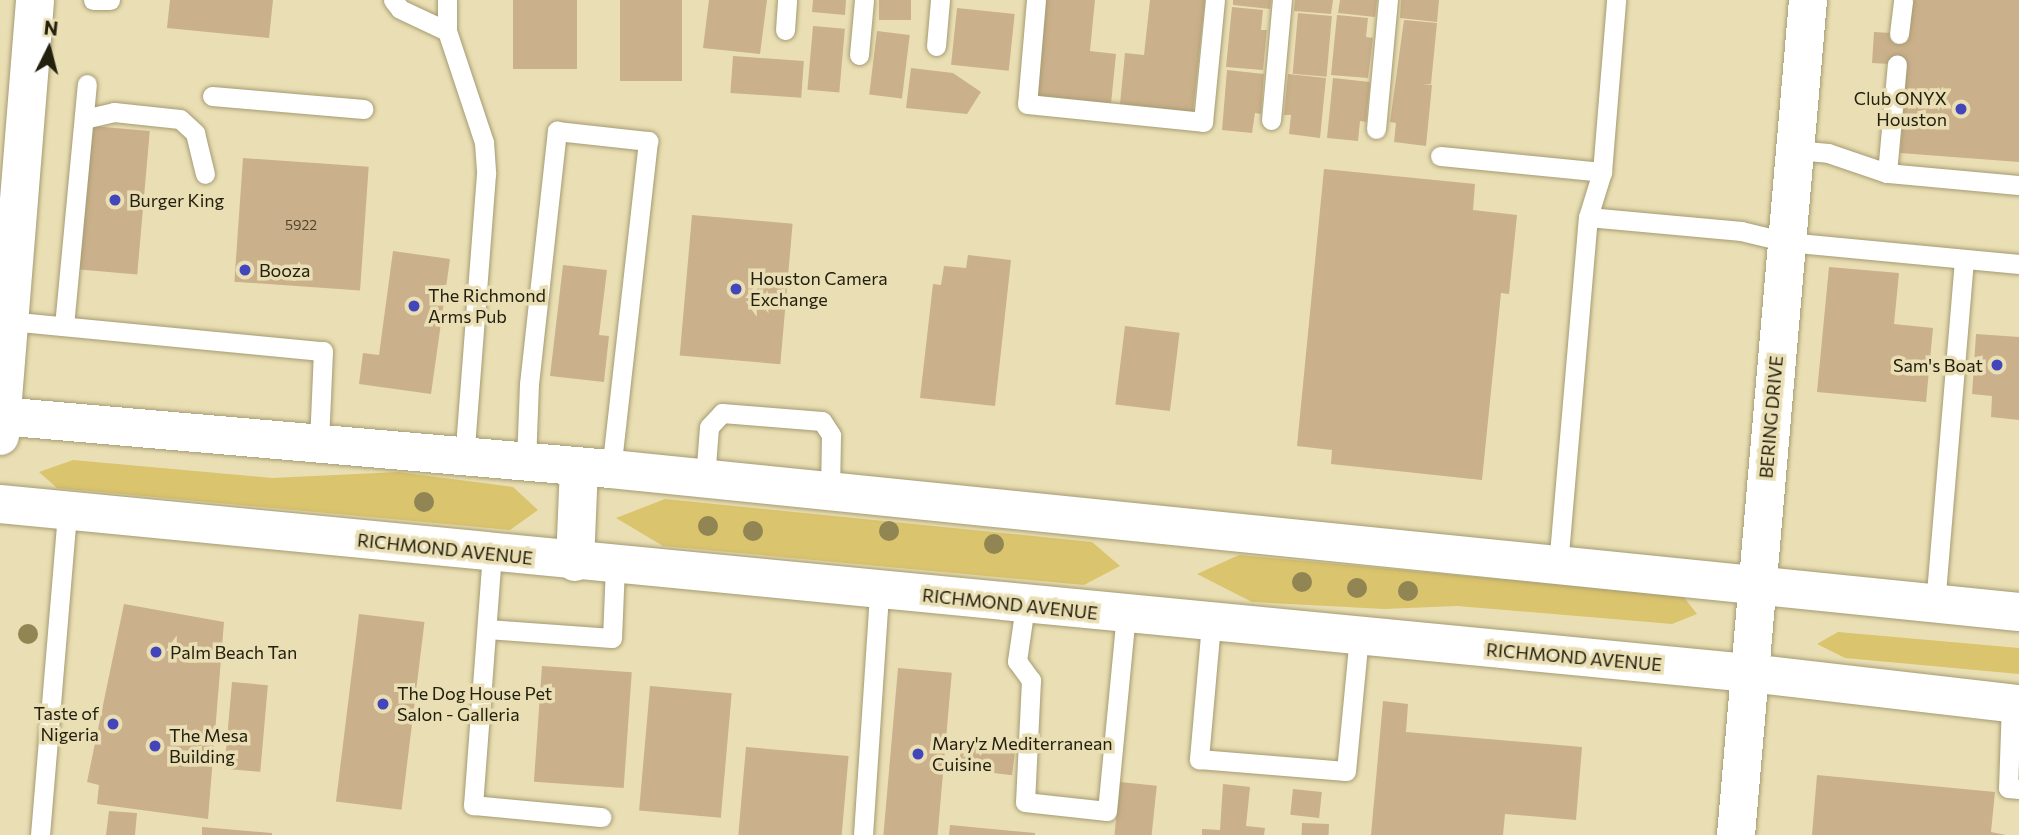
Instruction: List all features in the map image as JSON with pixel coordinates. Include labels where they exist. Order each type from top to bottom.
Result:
[{"type":"main road","points":[[35,0],[1,423],[319,443],[595,468],[2019,612]]},
{"type":"main road","name":"BERING DRIVE","points":[[1736,835],[1808,0]]},
{"type":"main road","points":[[575,562],[595,468]]},
{"type":"main road","name":"RICHMOND AVENUE","points":[[0,504],[1211,624],[1750,673],[2015,703]]},
{"type":"lane","points":[[93,0],[110,0]]},
{"type":"lane","points":[[393,0],[400,9],[447,31]]},
{"type":"lane","points":[[447,0],[447,31],[484,142],[486,174],[464,457]]},
{"type":"lane","points":[[785,30],[787,0]]},
{"type":"lane","points":[[859,55],[864,0]]},
{"type":"lane","points":[[936,46],[940,0]]},
{"type":"lane","points":[[1036,0],[1027,104],[1203,122],[1215,0]]},
{"type":"lane","points":[[1271,120],[1282,0]]},
{"type":"lane","points":[[1376,129],[1388,0]]},
{"type":"lane","points":[[1558,566],[1588,217],[1602,172],[1615,0]]},
{"type":"lane","points":[[1899,34],[1903,0]]},
{"type":"lane","points":[[1887,173],[1897,64]]},
{"type":"lane","points":[[64,326],[87,84]]},
{"type":"lane","points":[[212,96],[363,109]]},
{"type":"lane","points":[[84,120],[114,113],[180,119],[195,133],[205,174]]},
{"type":"lane","points":[[526,462],[528,384],[556,131],[648,141],[595,468]]},
{"type":"lane","points":[[1795,150],[1828,153],[1887,173],[2019,185]]},
{"type":"lane","points":[[1440,156],[1602,172]]},
{"type":"lane","points":[[1588,217],[1741,231],[1787,242],[2019,264]]},
{"type":"lane","points":[[1935,605],[1964,260]]},
{"type":"lane","points":[[9,321],[323,351],[319,443]]},
{"type":"lane","points":[[705,479],[709,427],[722,413],[822,421],[831,435],[830,491]]},
{"type":"lane","points":[[40,835],[67,511]]},
{"type":"lane","points":[[492,553],[474,805],[601,817]]},
{"type":"lane","points":[[487,629],[612,638],[615,566]]},
{"type":"lane","points":[[863,835],[880,591]]},
{"type":"lane","points":[[1025,606],[1017,661],[1031,680],[1025,803],[1107,811],[1126,615]]},
{"type":"lane","points":[[1211,624],[1199,759],[1346,771],[1359,637]]},
{"type":"lane","points":[[2015,703],[2008,788],[2019,789]]},
{"type":"shaded area","points":[[73,460],[272,478],[398,472],[513,487],[538,510],[510,530],[57,488],[39,472]]},
{"type":"shaded area","points":[[665,499],[1092,542],[1120,566],[1084,585],[663,546],[616,518]]},
{"type":"shaded area","points":[[1239,555],[1683,596],[1697,614],[1672,624],[1457,606],[1384,609],[1252,602],[1197,574]]},
{"type":"shaded area","points":[[1838,632],[2019,648],[2019,674],[1845,658],[1817,644]]},
{"type":"building","points":[[170,0],[273,0],[269,38],[167,28]]},
{"type":"building","points":[[513,0],[577,0],[577,69],[513,69]]},
{"type":"building","points":[[620,0],[682,0],[682,81],[620,81]]},
{"type":"building","points":[[709,0],[767,0],[760,54],[703,48]]},
{"type":"building","points":[[813,0],[846,0],[845,15],[812,12]]},
{"type":"building","points":[[879,0],[911,0],[911,20],[879,20]]},
{"type":"building","points":[[1045,0],[1095,0],[1090,51],[1116,54],[1111,104],[1036,97]]},
{"type":"building","points":[[1150,0],[1205,0],[1193,112],[1120,104],[1125,53],[1144,55]]},
{"type":"building","points":[[1233,0],[1271,0],[1270,9],[1233,5]]},
{"type":"building","points":[[1295,0],[1333,0],[1331,14],[1294,11]]},
{"type":"building","points":[[1340,0],[1377,0],[1375,17],[1338,13]]},
{"type":"building","points":[[1401,0],[1439,0],[1437,22],[1400,18]]},
{"type":"building","name":"Club ONYX Houston","points":[[1912,0],[2019,0],[2019,162],[1900,153],[1907,65],[1872,63],[1874,32],[1909,34]]},
{"type":"building","points":[[1232,7],[1263,10],[1261,30],[1267,30],[1263,70],[1226,67]]},
{"type":"building","points":[[957,8],[1015,14],[1009,71],[951,65]]},
{"type":"building","points":[[1298,13],[1332,16],[1327,77],[1293,74]]},
{"type":"building","points":[[1337,15],[1368,18],[1366,37],[1373,38],[1368,78],[1331,75]]},
{"type":"building","points":[[1404,20],[1437,23],[1431,84],[1422,84],[1432,85],[1426,146],[1394,142],[1396,123],[1390,122]]},
{"type":"building","points":[[813,26],[845,29],[839,93],[807,90]]},
{"type":"building","points":[[877,31],[910,35],[902,99],[869,95]]},
{"type":"building","points":[[733,56],[804,61],[801,98],[730,93]]},
{"type":"building","points":[[911,68],[953,73],[981,92],[967,114],[906,108]]},
{"type":"building","points":[[1227,70],[1264,74],[1261,114],[1255,113],[1252,133],[1222,130]]},
{"type":"building","points":[[1288,74],[1326,78],[1320,138],[1289,134],[1291,115],[1284,115]]},
{"type":"building","points":[[1333,78],[1370,82],[1366,122],[1360,121],[1358,141],[1327,138]]},
{"type":"building","name":"Burger King","points":[[92,126],[150,131],[137,275],[79,269]]},
{"type":"building","points":[[243,158],[369,167],[360,290],[234,282]]},
{"type":"building","points":[[1324,169],[1475,184],[1473,210],[1517,215],[1509,294],[1501,293],[1482,480],[1331,464],[1332,450],[1297,446]]},
{"type":"building","name":"Houston Camera Exchange","points":[[692,215],[793,224],[780,364],[680,355]]},
{"type":"building","name":"The Richmond Arms Pub","points":[[393,251],[450,259],[431,394],[359,384],[363,353],[379,355]]},
{"type":"building","points":[[968,255],[1011,260],[995,406],[920,398],[933,284],[941,285],[944,266],[966,268]]},
{"type":"building","points":[[563,265],[607,270],[599,335],[609,336],[604,382],[550,376]]},
{"type":"building","points":[[1829,267],[1899,273],[1894,324],[1933,328],[1926,402],[1817,392]]},
{"type":"building","points":[[1125,326],[1180,333],[1170,411],[1115,404]]},
{"type":"building","name":"Sam's Boat","points":[[1976,334],[2019,337],[2019,420],[1991,417],[1992,396],[1972,394]]},
{"type":"building","name":"The Mesa Building","points":[[124,604],[224,622],[208,819],[97,804],[99,785],[87,782]]},
{"type":"building","points":[[359,614],[425,622],[401,810],[336,802]]},
{"type":"building","points":[[542,666],[632,672],[624,788],[534,782]]},
{"type":"building","name":"Mary'z Mediterranean Cuisine","points":[[898,668],[952,673],[938,835],[883,835]]},
{"type":"building","points":[[232,682],[268,685],[260,772],[224,769]]},
{"type":"building","points":[[650,686],[732,693],[721,818],[639,811]]},
{"type":"building","points":[[1383,701],[1408,704],[1406,732],[1582,747],[1576,820],[1505,814],[1503,835],[1371,835]]},
{"type":"building","points":[[962,740],[1016,747],[1012,775],[958,769]]},
{"type":"building","points":[[746,747],[849,756],[842,835],[738,835]]},
{"type":"building","points":[[1817,775],[1995,792],[1991,832],[2006,835],[1812,835]]},
{"type":"building","points":[[1120,782],[1157,786],[1152,835],[1114,835]]},
{"type":"building","points":[[1223,784],[1250,787],[1246,826],[1265,828],[1264,835],[1202,835],[1202,829],[1220,830]]},
{"type":"building","points":[[1293,789],[1322,792],[1319,818],[1290,815]]},
{"type":"building","points":[[109,811],[137,813],[135,835],[106,835]]},
{"type":"building","points":[[1302,823],[1329,824],[1329,835],[1302,835]]},
{"type":"building","points":[[950,825],[1035,833],[1035,835],[949,835]]},
{"type":"building","points":[[202,827],[272,833],[272,835],[202,835]]},
{"type":"place","name":"Club ONYX Houston","points":[[1961,109]]},
{"type":"place","name":"Burger King","points":[[115,200]]},
{"type":"place","name":"Booza","points":[[245,270]]},
{"type":"place","name":"Houston Camera Exchange","points":[[736,289]]},
{"type":"place","name":"The Richmond Arms Pub","points":[[414,306]]},
{"type":"place","name":"Sam's Boat","points":[[1997,365]]},
{"type":"place","name":"Palm Beach Tan","points":[[156,652]]},
{"type":"place","name":"The Dog House Pet Salon - Galleria","points":[[383,704]]},
{"type":"place","name":"Taste of Nigeria","points":[[113,724]]},
{"type":"place","name":"The Mesa Building","points":[[155,746]]},
{"type":"place","name":"Mary'z Mediterranean Cuisine","points":[[918,754]]}]
